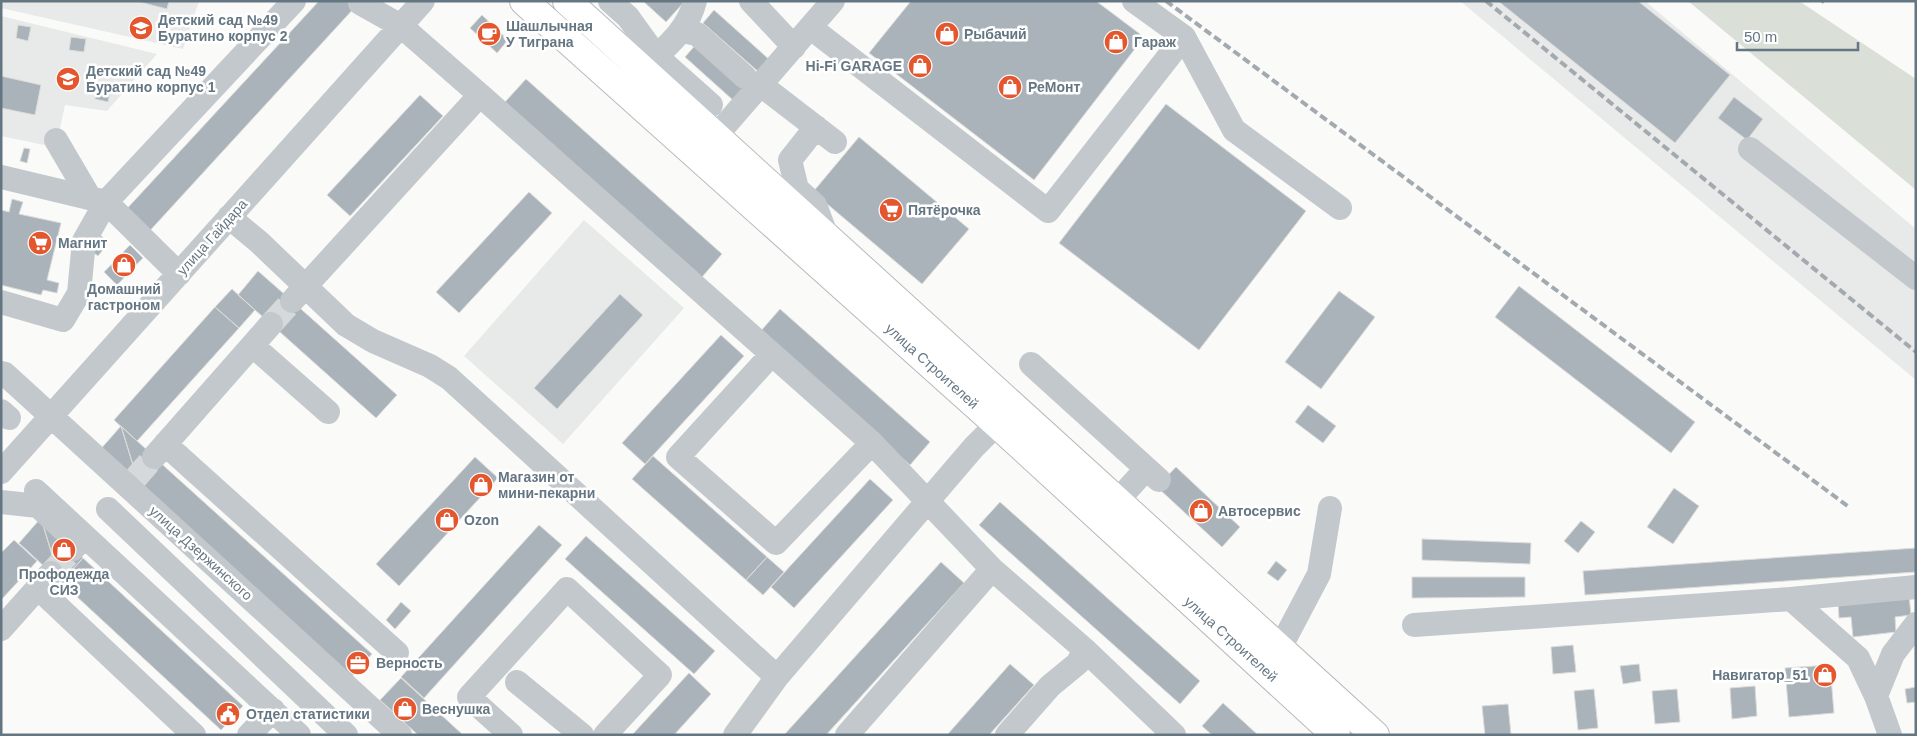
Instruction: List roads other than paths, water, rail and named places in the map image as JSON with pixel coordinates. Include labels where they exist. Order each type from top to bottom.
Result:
[{"type":"main road","name":"улица Строителей","points":[[524,1],[697,157],[1005,415],[1118,500],[1212,604]]},
{"type":"main road","name":"улица Строителей","points":[[567,1],[649,63],[715,137],[827,238],[1005,415],[1212,604],[1375,735]]},
{"type":"main road","points":[[697,157],[715,137]]},
{"type":"main road","name":"улица Строителей","points":[[1280,660],[1336,735]]},
{"type":"street","points":[[1,302],[63,320],[79,293],[84,241],[98,200],[294,1]]},
{"type":"street","name":"улица Гайдара","points":[[1,472],[423,1]]},
{"type":"street","points":[[610,1],[628,17],[649,63],[711,105]]},
{"type":"street","points":[[649,63],[682,31],[692,14],[695,1]]},
{"type":"street","points":[[751,1],[794,47]]},
{"type":"street","points":[[715,137],[753,81],[794,47],[833,1]]},
{"type":"street","points":[[1134,1],[1184,37],[1234,130],[1340,208]]},
{"type":"street","points":[[360,3],[401,26],[771,355],[872,442],[992,569],[1084,649],[1174,735]]},
{"type":"street","points":[[811,28],[1048,211],[1184,37]]},
{"type":"street","points":[[682,31],[697,34],[753,81],[835,142]]},
{"type":"street","points":[[298,293],[480,95]]},
{"type":"street","points":[[816,127],[790,160],[797,189],[815,205],[827,238]]},
{"type":"street","points":[[56,140],[98,200],[179,274]]},
{"type":"street","points":[[1750,149],[1916,278]]},
{"type":"street","points":[[1,177],[98,200]]},
{"type":"street","points":[[230,217],[298,293],[373,341],[430,366],[449,378],[777,677]]},
{"type":"street","points":[[271,324],[160,451],[397,653]]},
{"type":"street","points":[[253,346],[328,412]]},
{"type":"street","points":[[771,355],[678,456],[776,543],[872,442]]},
{"type":"street","points":[[1031,364],[1153,475],[1118,500]]},
{"type":"street","name":"улица Дзержинского","points":[[1,373],[5,374],[130,484],[400,735]]},
{"type":"street","points":[[735,735],[777,677],[1005,415]]},
{"type":"street","points":[[79,542],[130,484]]},
{"type":"street","points":[[36,491],[79,542]]},
{"type":"street","points":[[1,502],[38,506],[273,710],[299,735]]},
{"type":"street","points":[[1280,660],[1319,574],[1330,508]]},
{"type":"street","points":[[108,510],[346,735]]},
{"type":"street","points":[[846,735],[992,569]]},
{"type":"street","points":[[1,629],[45,581],[194,735]]},
{"type":"street","points":[[1414,625],[1792,599],[1916,587]]},
{"type":"street","points":[[511,735],[469,697],[567,589],[660,675],[605,735]]},
{"type":"street","points":[[1792,599],[1858,658],[1876,696],[1890,735]]},
{"type":"street","points":[[1876,696],[1893,654],[1916,624]]},
{"type":"street","points":[[1007,735],[1050,686],[1078,663],[1084,649]]},
{"type":"street","points":[[517,682],[582,735]]},
{"type":"street","points":[[249,735],[273,710]]},
{"type":"tunnel","points":[[271,324],[292,301]]},
{"type":"tunnel","points":[[133,481],[154,457]]},
{"type":"tunnel","points":[[51,573],[73,549]]},
{"type":"railway","points":[[1166,1],[1849,507]]},
{"type":"railway","points":[[1486,1],[1916,352]]},
{"type":"place","name":"Детский сад №49 Буратино корпус 2","points":[[141,28]]},
{"type":"place","name":"Шашлычная У Тиграна","points":[[489,34]]},
{"type":"place","name":"Рыбачий","points":[[947,34]]},
{"type":"place","name":"Гараж","points":[[1116,42]]},
{"type":"place","name":"Hi-Fi GARAGE","points":[[920,66]]},
{"type":"place","name":"Детский сад №49 Буратино корпус 1","points":[[68,79]]},
{"type":"place","name":"РеМонт","points":[[1010,87]]},
{"type":"place","name":"Пятёрочка","points":[[891,210]]},
{"type":"place","name":"Магнит","points":[[40,243]]},
{"type":"place","name":"Домашний гастроном","points":[[124,265]]},
{"type":"place","name":"Магазин от мини-пекарни","points":[[481,485]]},
{"type":"place","name":"Автосервис","points":[[1201,511]]},
{"type":"place","name":"Ozon","points":[[447,520]]},
{"type":"place","name":"Профодежда СИЗ","points":[[64,550]]},
{"type":"place","name":"Верность","points":[[358,663]]},
{"type":"place","name":"Навигатор_51","points":[[1825,675]]},
{"type":"place","name":"Веснушка","points":[[405,709]]},
{"type":"place","name":"Отдел статистики","points":[[228,714]]}]
